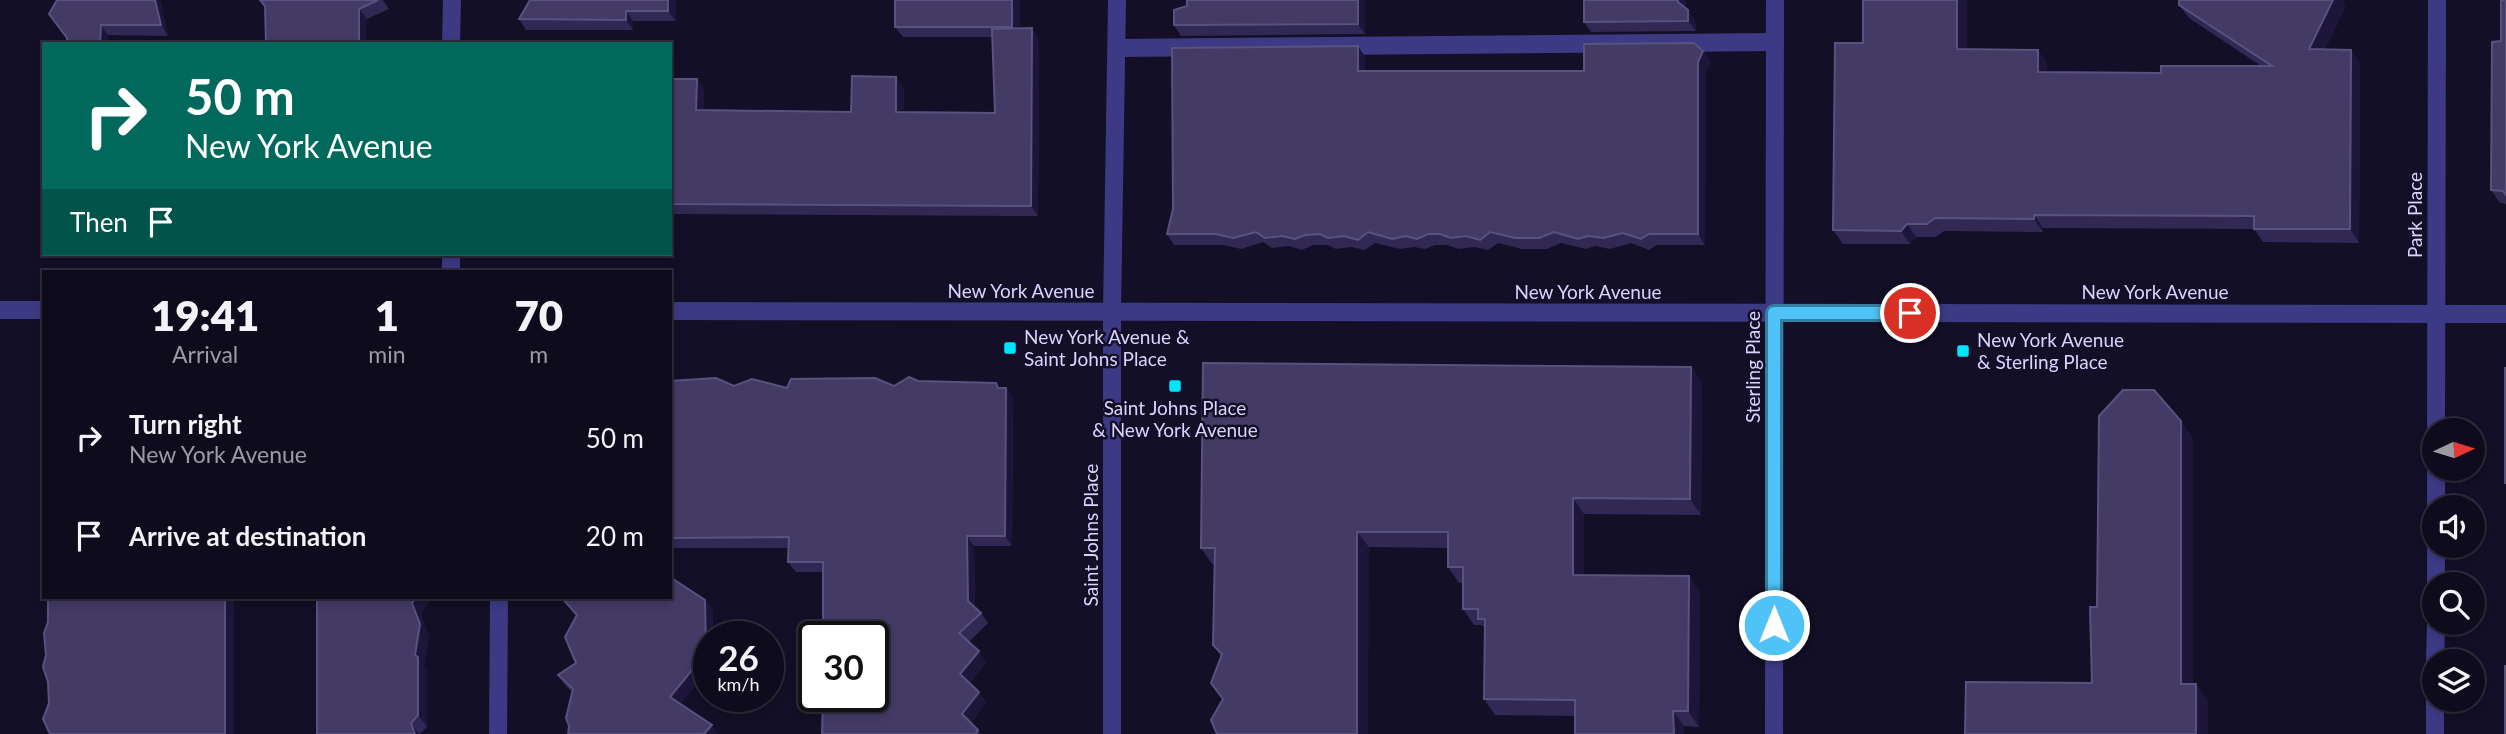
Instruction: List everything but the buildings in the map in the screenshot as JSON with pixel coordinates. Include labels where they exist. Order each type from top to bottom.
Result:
[{"type":"street","points":[[452,0],[452,42]]},
{"type":"street","name":"Saint Johns Place","points":[[1112,734],[1112,312],[1117,0]]},
{"type":"street","name":"Sterling Place","points":[[1774,734],[1775,0]]},
{"type":"street","name":"Park Place","points":[[2436,418],[2437,0]]},
{"type":"street","points":[[1117,48],[1775,42]]},
{"type":"street","points":[[0,310],[42,310]]},
{"type":"street","name":"New York Avenue","points":[[672,311],[2506,314]]},
{"type":"street","points":[[498,734],[499,599]]},
{"type":"street","points":[[2435,712],[2435,734]]},
{"type":"place","name":"New York Avenue & Saint Johns Place","points":[[1010,348]]},
{"type":"place","name":"New York Avenue & Sterling Place","points":[[1963,351]]},
{"type":"place","name":"Saint Johns Place & New York Avenue","points":[[1175,386]]},
{"type":"route","points":[[1774,625],[1774,313],[1910,313]]}]
